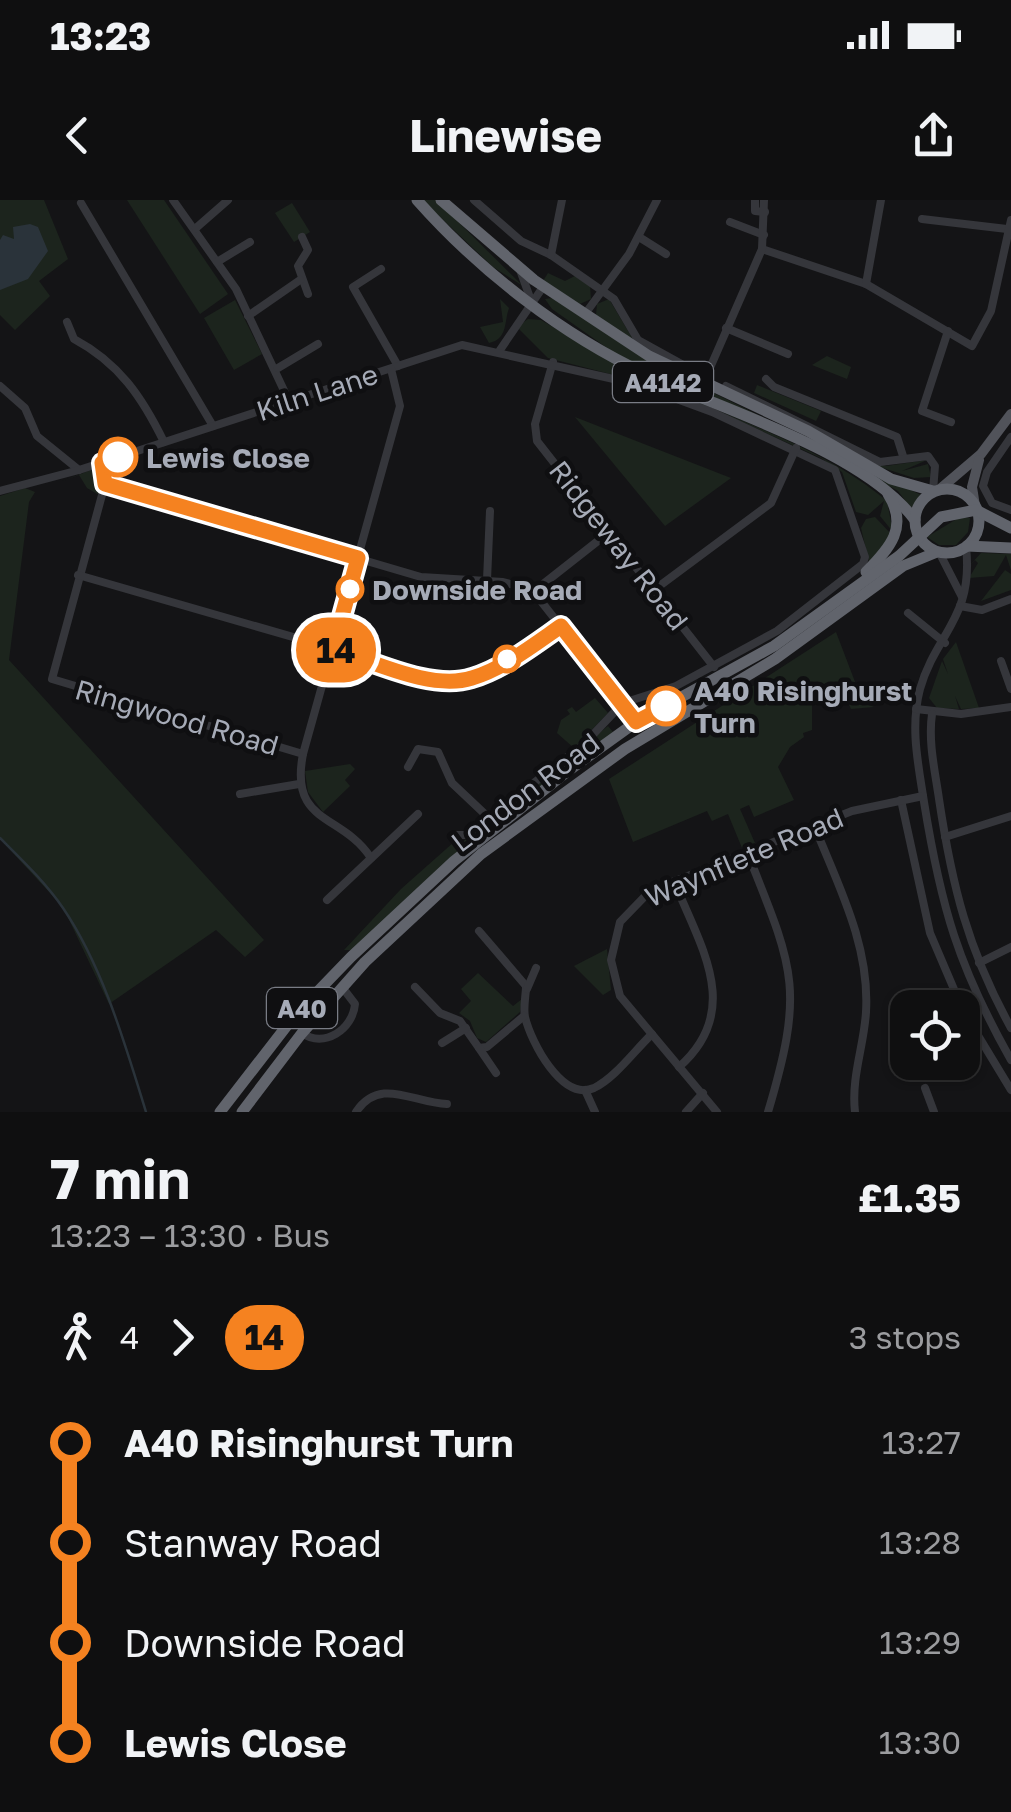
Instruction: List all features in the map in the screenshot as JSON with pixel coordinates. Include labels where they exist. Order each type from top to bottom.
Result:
[{"type":"highway","name":"A4142","points":[[416,200],[532,304],[624,364],[794,438],[882,487],[915,522]]},
{"type":"highway","name":"A4142","points":[[441,200],[520,270],[584,316],[700,382],[808,431],[891,478],[936,490]]},
{"type":"highway","points":[[872,566],[898,529],[896,510],[882,487]]},
{"type":"highway","points":[[872,566],[892,552],[915,522],[920,504],[936,490],[962,493],[976,508],[1011,528]]},
{"type":"highway","points":[[966,546],[977,531],[976,508]]},
{"type":"highway","name":"London Road","points":[[400,919],[513,813],[636,722],[774,646],[847,592],[872,566],[920,538],[949,513],[976,508]]},
{"type":"highway","points":[[915,522],[920,538],[938,552]]},
{"type":"highway","name":"London Road","points":[[400,919],[589,773],[775,659],[903,566],[966,546],[1011,548]]},
{"type":"highway","name":"A40","points":[[242,1112],[302,1032],[400,919]]},
{"type":"highway","name":"A40","points":[[220,1112],[296,1014],[400,919]]},
{"type":"main road","points":[[936,490],[981,454],[1011,414]]},
{"type":"main road","points":[[976,508],[972,481],[981,454]]},
{"type":"street","points":[[173,200],[217,262],[278,368],[289,401]]},
{"type":"street","points":[[196,228],[228,200]]},
{"type":"street","points":[[474,200],[507,232],[551,255],[620,306],[638,340],[880,462],[921,454],[932,461],[936,490]]},
{"type":"street","points":[[551,255],[562,200]]},
{"type":"street","points":[[584,316],[639,236],[657,200]]},
{"type":"street","points":[[755,200],[755,211],[765,212]]},
{"type":"street","points":[[706,377],[762,249],[764,200]]},
{"type":"street","points":[[866,284],[881,200]]},
{"type":"street","points":[[81,202],[213,426]]},
{"type":"street","points":[[762,249],[866,284],[972,346],[987,324],[1007,255],[1009,225],[922,219]]},
{"type":"street","points":[[730,222],[764,235]]},
{"type":"street","points":[[639,236],[666,254]]},
{"type":"street","points":[[302,237],[308,250],[298,266],[308,294]]},
{"type":"street","points":[[217,262],[250,242]]},
{"type":"street","points":[[370,858],[310,809],[298,784],[400,406],[395,367],[353,287],[381,270]]},
{"type":"street","points":[[520,270],[532,304]]},
{"type":"street","points":[[248,316],[300,280]]},
{"type":"street","points":[[544,287],[500,350],[636,384],[796,448],[828,465],[842,480],[865,557],[872,566]]},
{"type":"street","points":[[67,322],[74,340],[106,356],[130,384],[164,442]]},
{"type":"street","points":[[726,328],[769,351],[788,354]]},
{"type":"street","points":[[948,331],[922,411],[950,422]]},
{"type":"street","points":[[278,368],[318,344]]},
{"type":"street","name":"Kiln Lane","points":[[0,491],[102,463],[462,344],[500,350]]},
{"type":"street","name":"Ridgeway Road","points":[[553,362],[535,424],[537,440],[714,667]]},
{"type":"street","points":[[766,379],[774,387],[897,437],[903,456]]},
{"type":"street","points":[[0,386],[26,408],[37,436],[78,470]]},
{"type":"street","points":[[1011,437],[987,472],[983,486],[992,503],[1011,510]]},
{"type":"street","points":[[654,590],[771,503],[796,448]]},
{"type":"street","points":[[102,463],[105,484],[78,575],[426,677],[461,680],[486,672],[561,626]]},
{"type":"street","points":[[105,484],[435,580],[487,580],[532,592],[636,722]]},
{"type":"street","points":[[487,580],[490,510]]},
{"type":"street","points":[[532,592],[608,533]]},
{"type":"street","points":[[966,546],[961,602],[945,643],[926,674],[916,709],[914,741],[951,936],[1011,1060]]},
{"type":"street","points":[[938,552],[961,602],[982,610],[1011,599]]},
{"type":"street","name":"London Road","points":[[456,834],[466,834],[594,736],[623,703],[676,686],[714,667],[777,631],[872,566]]},
{"type":"street","name":"Ringwood Road","points":[[78,575],[52,680],[303,754]]},
{"type":"street","points":[[908,613],[945,643]]},
{"type":"street","points":[[1002,661],[1011,688]]},
{"type":"street","points":[[916,709],[932,714],[978,714],[1011,707]]},
{"type":"street","points":[[932,714],[931,740],[960,917],[1011,1028]]},
{"type":"street","points":[[408,766],[418,750],[438,752],[452,784],[488,816]]},
{"type":"street","points":[[240,794],[298,784]]},
{"type":"street","name":"Waynflete Road","points":[[717,1112],[617,990],[612,948],[620,922],[650,890],[814,825],[923,796]]},
{"type":"street","points":[[902,800],[930,933],[954,990]]},
{"type":"street","points":[[327,900],[418,814]]},
{"type":"street","points":[[945,837],[1011,816]]},
{"type":"street","points":[[814,825],[854,926],[863,962],[866,1012],[854,1080],[855,1112]]},
{"type":"street","points":[[747,852],[785,948],[793,991],[789,1038],[768,1112]]},
{"type":"street","points":[[674,881],[714,995],[706,1034],[679,1067]]},
{"type":"street","points":[[479,931],[494,936],[527,988]]},
{"type":"street","points":[[978,963],[1011,947]]},
{"type":"street","points":[[536,968],[527,988],[524,1016],[557,1078],[569,1087],[585,1090],[600,1084],[652,1034]]},
{"type":"street","points":[[415,986],[440,1013],[455,1018],[466,1028],[496,1074]]},
{"type":"street","points":[[302,1032],[314,1040],[324,1040],[349,1021],[355,1004],[342,987]]},
{"type":"street","points":[[479,1048],[488,1047],[524,1016]]},
{"type":"street","points":[[442,1043],[466,1028]]},
{"type":"street","points":[[980,1038],[1011,1090]]},
{"type":"street","points":[[925,1088],[934,1112]]},
{"type":"street","points":[[585,1090],[595,1112]]},
{"type":"street","points":[[356,1112],[367,1099],[382,1092],[426,1107],[447,1104]]},
{"type":"street","points":[[686,1112],[704,1093]]},
{"type":"shaded area","points":[[0,200],[44,200],[68,259],[39,281],[50,296],[15,330],[0,315]]},
{"type":"shaded area","points":[[127,200],[164,200],[228,294],[200,314]]},
{"type":"shaded area","points":[[422,200],[436,200],[523,286],[493,267]]},
{"type":"shaded area","points":[[292,203],[310,232],[294,242],[275,213]]},
{"type":"shaded area","points":[[13,227],[38,227],[48,251],[28,279],[0,290],[0,240],[3,235],[14,239]]},
{"type":"shaded area","points":[[548,273],[565,281],[575,276],[590,286],[591,299],[580,304],[543,281]]},
{"type":"shaded area","points":[[552,298],[675,374],[921,495],[911,508],[898,491],[859,469],[617,355],[552,309],[545,299]]},
{"type":"shaded area","points":[[500,299],[509,308],[504,329],[499,338],[489,343],[480,327],[503,322]]},
{"type":"shaded area","points":[[609,299],[634,341],[873,461],[886,466],[927,460],[902,471],[928,464],[931,477],[914,478],[880,467],[650,353],[596,315],[597,304]]},
{"type":"shaded area","points":[[235,300],[262,354],[234,370],[204,318]]},
{"type":"shaded area","points":[[528,319],[541,320],[652,380],[816,456],[744,423],[622,377],[548,358],[517,327]]},
{"type":"shaded area","points":[[827,356],[851,367],[847,379],[812,365]]},
{"type":"shaded area","points":[[757,385],[821,411],[816,421],[754,393]]},
{"type":"shaded area","points":[[575,417],[731,478],[665,526]]},
{"type":"shaded area","points":[[824,460],[887,501],[893,532],[880,516],[884,501],[868,515],[856,512],[842,472]]},
{"type":"shaded area","points":[[91,470],[102,480],[99,495],[87,488],[79,475],[60,482]]},
{"type":"shaded area","points":[[25,488],[35,492],[29,502],[9,660],[264,940],[245,957],[216,930],[109,1004],[63,907],[0,839],[0,496]]},
{"type":"shaded area","points":[[875,517],[892,535],[869,562],[861,528],[866,519]]},
{"type":"shaded area","points":[[960,517],[970,518],[968,532],[956,545],[939,545],[927,537]]},
{"type":"shaded area","points":[[981,553],[1011,554],[1011,570],[1006,555],[994,576],[969,578],[978,563],[975,560],[970,565]]},
{"type":"shaded area","points":[[1005,570],[1011,574],[1011,590],[981,601]]},
{"type":"shaded area","points":[[836,632],[857,687],[884,690],[882,703],[864,703],[874,707],[851,709],[841,687],[831,683],[835,691],[820,696],[823,688],[818,696],[812,696],[812,730],[803,733],[804,737],[790,747],[778,767],[794,800],[754,817],[749,805],[740,809],[755,843],[742,848],[728,814],[712,821],[707,811],[633,842],[609,779]]},
{"type":"shaded area","points":[[956,642],[979,708],[961,709],[955,696],[959,709],[937,708],[929,698],[942,661],[948,674],[943,659]]},
{"type":"shaded area","points":[[595,698],[608,713],[574,748],[557,733],[561,720],[570,714],[567,710],[572,707],[576,712]]},
{"type":"shaded area","points":[[608,726],[613,732],[442,865],[352,950],[344,950],[401,889],[454,842],[460,844]]},
{"type":"shaded area","points":[[350,764],[355,769],[345,780],[350,786],[323,812],[308,792],[305,771]]},
{"type":"shaded area","points":[[607,949],[611,990],[603,995],[574,966]]},
{"type":"shaded area","points":[[478,973],[513,1006],[522,999],[520,1012],[486,1042],[477,1038],[470,1021],[459,1013],[471,1001],[461,989]]},
{"type":"waterway","points":[[0,838],[63,908],[90,955],[112,1007],[146,1112]]},
{"type":"bus line","name":"14","points":[[118,457],[102,463],[105,484],[358,558],[333,649],[426,677],[461,680],[486,672],[561,626],[636,722],[666,706]]},
{"type":"place","name":"Lewis Close","points":[[118,457]]},
{"type":"place","name":"Downside Road","points":[[350,589]]},
{"type":"place","name":"A40 Risinghurst Turn","points":[[666,706]]}]
